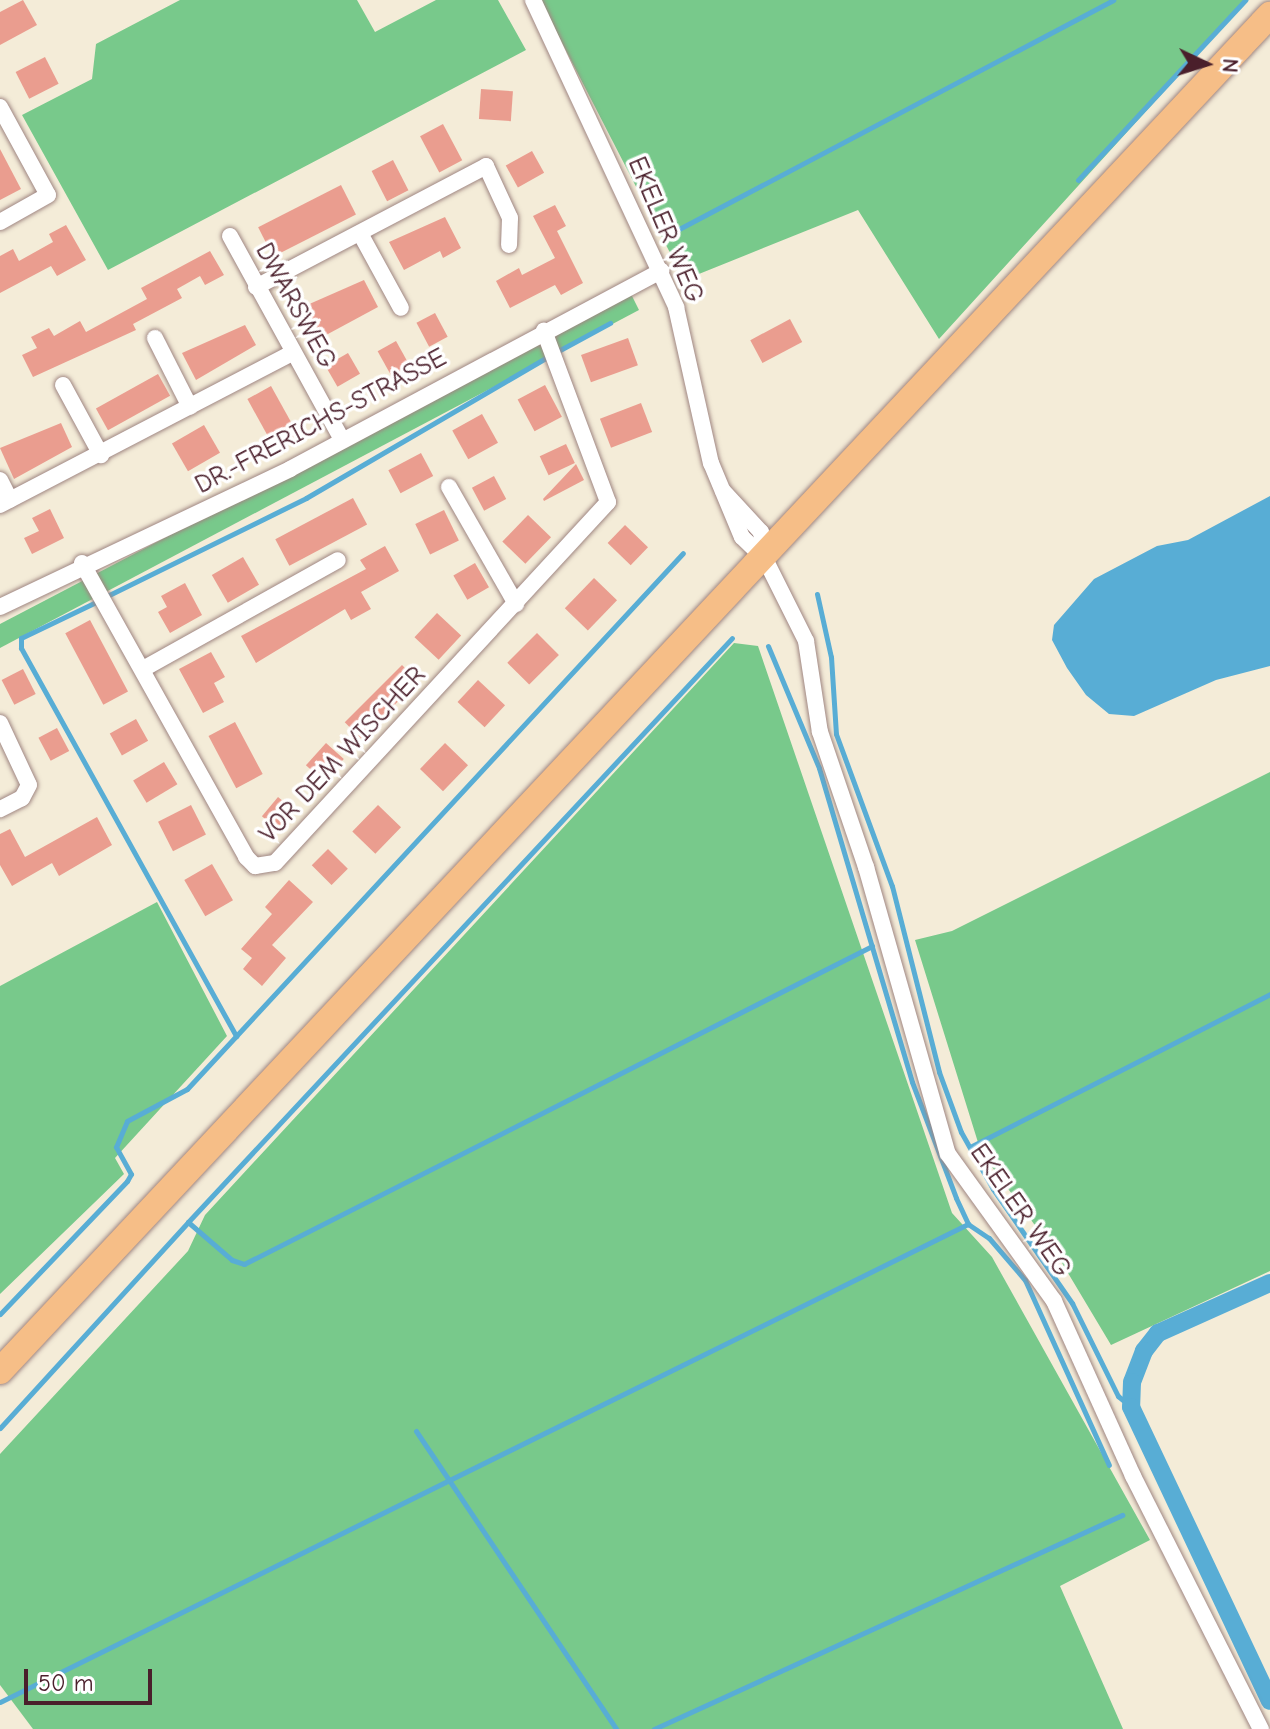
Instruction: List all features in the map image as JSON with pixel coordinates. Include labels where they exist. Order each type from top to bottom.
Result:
[{"type":"main road","points":[[0,1371],[765,559],[1270,15]]},
{"type":"street","name":"EKELER WEG","points":[[533,0],[676,307],[708,451],[742,537],[765,559],[806,641],[820,732],[866,867],[948,1154],[1054,1301],[1133,1476],[1261,1729]]},
{"type":"street","points":[[0,107],[48,195],[0,222]]},
{"type":"street","points":[[256,287],[361,235],[486,166],[510,218],[509,245]]},
{"type":"street","points":[[361,235],[401,308]]},
{"type":"street","name":"DWARSWEG","points":[[230,236],[342,440]]},
{"type":"street","name":"DR.-FRERICHS-STRASSE","points":[[0,607],[82,563],[187,520],[661,271]]},
{"type":"street","name":"VOR DEM WISCHER","points":[[82,563],[246,857],[255,866],[266,867],[275,863],[608,502],[544,331]]},
{"type":"street","points":[[155,338],[190,407]]},
{"type":"street","points":[[0,480],[5,503],[292,353]]},
{"type":"street","points":[[63,385],[101,455]]},
{"type":"street","points":[[449,487],[516,604]]},
{"type":"street","points":[[143,669],[338,560]]},
{"type":"street","points":[[0,723],[29,785],[22,798],[0,809]]},
{"type":"green space","points":[[180,0],[357,0],[375,32],[436,0],[498,0],[526,50],[108,270],[22,115],[92,79],[96,44]]},
{"type":"green space","points":[[540,0],[1247,0],[939,339],[858,210],[684,280]]},
{"type":"green space","points":[[631,294],[639,310],[0,648],[0,624]]},
{"type":"green space","points":[[734,643],[758,646],[952,1213],[992,1257],[1150,1540],[1060,1586],[1123,1729],[33,1729],[0,1685],[0,1454],[188,1251],[205,1215]]},
{"type":"green space","points":[[1270,772],[1270,1271],[1111,1345],[1059,1258],[981,1152],[915,940],[952,931]]},
{"type":"green space","points":[[157,902],[227,1036],[115,1158],[124,1174],[0,1294],[0,986]]},
{"type":"water","points":[[1270,496],[1270,666],[1216,680],[1134,716],[1109,714],[1086,695],[1052,640],[1054,625],[1094,579],[1157,546],[1188,540]]},
{"type":"building","points":[[23,0],[37,25],[0,45],[0,12]]},
{"type":"building","points":[[45,57],[59,84],[29,99],[16,72]]},
{"type":"building","points":[[481,89],[513,91],[511,121],[479,119]]},
{"type":"building","points":[[443,124],[462,160],[439,172],[420,136]]},
{"type":"building","points":[[0,149],[21,189],[0,200]]},
{"type":"building","points":[[532,151],[544,173],[518,187],[506,166]]},
{"type":"building","points":[[393,160],[408,190],[387,201],[372,171]]},
{"type":"building","points":[[341,185],[356,214],[273,257],[258,227]]},
{"type":"building","points":[[555,205],[566,226],[557,231],[583,283],[561,295],[555,285],[510,308],[496,281],[519,268],[522,275],[555,258],[533,216]]},
{"type":"building","points":[[445,217],[461,248],[443,258],[440,251],[404,270],[389,242]]},
{"type":"building","points":[[66,225],[86,260],[57,276],[51,266],[0,293],[0,256],[13,249],[19,261],[53,242],[49,234]]},
{"type":"building","points":[[210,251],[224,275],[205,285],[200,276],[177,289],[182,298],[133,324],[136,330],[33,377],[22,355],[37,348],[31,337],[49,328],[54,336],[80,321],[86,332],[147,299],[141,288]]},
{"type":"building","points":[[364,280],[378,307],[315,341],[298,309]]},
{"type":"building","points":[[435,313],[448,337],[429,347],[416,323]]},
{"type":"building","points":[[790,319],[802,342],[762,363],[750,340]]},
{"type":"building","points":[[245,325],[256,345],[196,380],[182,353]]},
{"type":"building","points":[[628,338],[638,365],[591,382],[581,355]]},
{"type":"building","points":[[396,341],[413,372],[395,382],[378,351]]},
{"type":"building","points":[[348,353],[360,374],[337,387],[325,366]]},
{"type":"building","points":[[158,374],[170,396],[108,430],[96,408]]},
{"type":"building","points":[[545,385],[562,417],[535,431],[518,400]]},
{"type":"building","points":[[271,386],[298,434],[274,447],[247,399]]},
{"type":"building","points":[[641,403],[652,432],[611,448],[600,419]]},
{"type":"building","points":[[482,414],[498,443],[468,459],[452,430]]},
{"type":"building","points":[[61,423],[72,447],[14,479],[0,448]]},
{"type":"building","points":[[204,425],[220,453],[188,471],[172,444]]},
{"type":"building","points":[[566,444],[575,463],[549,475],[540,456]]},
{"type":"building","points":[[421,453],[433,476],[401,493],[388,470]]},
{"type":"building","points":[[576,464],[584,480],[544,501],[543,499]]},
{"type":"building","points":[[494,476],[506,499],[484,511],[472,488]]},
{"type":"building","points":[[353,498],[367,524],[289,566],[275,539]]},
{"type":"building","points":[[50,509],[64,538],[32,554],[24,538],[39,531],[32,518]]},
{"type":"building","points":[[444,510],[459,541],[430,555],[415,524]]},
{"type":"building","points":[[528,515],[551,537],[525,564],[502,542]]},
{"type":"building","points":[[625,525],[648,547],[631,565],[608,543]]},
{"type":"building","points":[[385,546],[399,571],[361,592],[371,609],[351,620],[345,609],[256,663],[241,636],[366,569],[360,560]]},
{"type":"building","points":[[243,557],[259,585],[228,603],[212,575]]},
{"type":"building","points":[[475,563],[489,587],[467,600],[453,576]]},
{"type":"building","points":[[594,578],[617,600],[588,630],[565,608]]},
{"type":"building","points":[[185,583],[202,615],[170,633],[158,612],[167,607],[161,596]]},
{"type":"building","points":[[437,613],[461,636],[439,660],[414,637]]},
{"type":"building","points":[[90,620],[128,692],[103,705],[65,633]]},
{"type":"building","points":[[537,633],[559,655],[529,685],[507,663]]},
{"type":"building","points":[[211,652],[225,677],[214,683],[224,702],[203,713],[179,669]]},
{"type":"building","points":[[402,665],[418,681],[361,739],[345,722]]},
{"type":"building","points":[[23,669],[36,694],[14,705],[2,680]]},
{"type":"building","points":[[478,680],[505,705],[485,727],[458,702]]},
{"type":"building","points":[[136,719],[148,741],[122,755],[110,734]]},
{"type":"building","points":[[235,722],[263,774],[236,788],[209,736]]},
{"type":"building","points":[[57,728],[69,751],[51,761],[38,738]]},
{"type":"building","points":[[326,743],[344,759],[324,781],[306,765]]},
{"type":"building","points":[[445,743],[468,765],[443,791],[420,769]]},
{"type":"building","points":[[164,762],[177,784],[147,803],[133,781]]},
{"type":"building","points":[[278,797],[296,812],[280,831],[262,816]]},
{"type":"building","points":[[191,805],[206,834],[173,851],[158,822]]},
{"type":"building","points":[[378,805],[401,827],[375,854],[352,832]]},
{"type":"building","points":[[97,817],[112,845],[59,876],[52,863],[12,886],[0,865],[0,834],[10,829],[25,857]]},
{"type":"building","points":[[328,849],[348,869],[332,885],[312,865]]},
{"type":"building","points":[[212,864],[233,900],[205,916],[184,880]]},
{"type":"building","points":[[289,880],[313,902],[272,945],[286,958],[262,986],[243,969],[252,958],[241,949],[272,914],[265,907]]},
{"type":"waterway","points":[[679,229],[1113,0]]},
{"type":"waterway","points":[[1078,180],[1245,0]]},
{"type":"waterway","points":[[560,350],[610,323]]},
{"type":"waterway","points":[[107,596],[306,498],[549,356]]},
{"type":"waterway","points":[[0,1314],[127,1181],[131,1174],[116,1147],[127,1121],[187,1089],[683,553]]},
{"type":"waterway","points":[[817,594],[831,657],[836,734],[892,886],[939,1072],[961,1132],[993,1189],[1072,1303],[1118,1396],[1131,1407]]},
{"type":"waterway","points":[[94,603],[21,638],[21,648],[236,1036]]},
{"type":"waterway","points":[[188,1222],[732,638]]},
{"type":"waterway","points":[[768,646],[819,768],[912,1082],[956,1198],[968,1224],[989,1238],[1025,1280],[1109,1465]]},
{"type":"waterway","points":[[0,1428],[188,1222],[232,1260],[244,1264],[872,946]]},
{"type":"waterway","points":[[970,1147],[1270,994]]},
{"type":"waterway","points":[[0,1702],[968,1224]]},
{"type":"waterway","points":[[1270,1283],[1158,1333],[1144,1351],[1132,1382],[1131,1407],[1270,1701]]},
{"type":"waterway","points":[[416,1431],[616,1729]]},
{"type":"waterway","points":[[654,1729],[1122,1515]]}]
